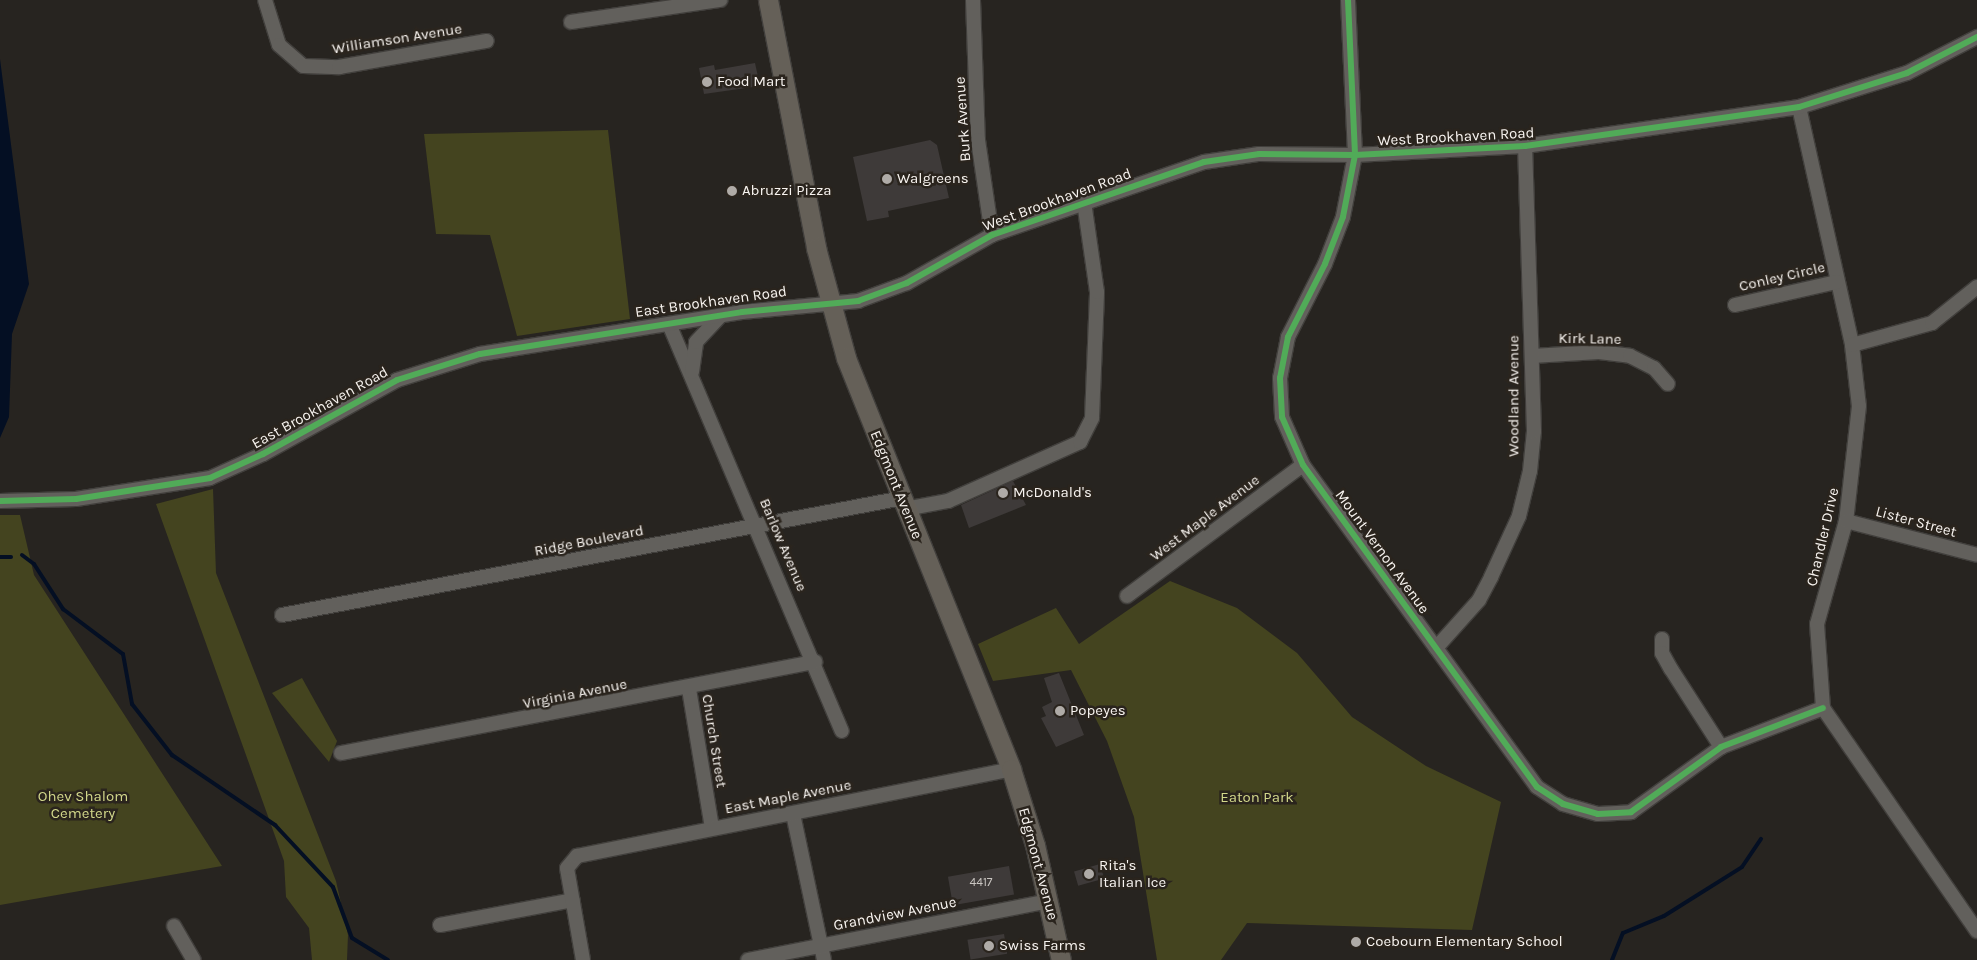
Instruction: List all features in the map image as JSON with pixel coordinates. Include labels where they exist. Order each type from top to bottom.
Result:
[{"type":"main road","name":"Edgmont Avenue","points":[[768,0],[829,304],[856,385],[1011,769],[1049,902],[1061,960]]},
{"type":"street","name":"Williamson Avenue","points":[[265,0],[278,45],[303,66],[339,67],[487,41]]},
{"type":"street","points":[[571,22],[720,0]]},
{"type":"street","name":"Burk Avenue","points":[[973,0],[978,140],[992,235]]},
{"type":"street","name":"Mount Vernon Avenue","points":[[1348,0],[1355,155],[1343,217],[1326,264],[1288,337],[1280,378],[1282,418],[1303,465],[1537,787],[1563,804],[1598,814],[1631,812],[1722,747],[1823,708]]},
{"type":"street","name":"West Brookhaven Road","points":[[829,304],[893,290],[992,235],[1204,162],[1259,154],[1355,155],[1525,146],[1799,107],[1906,73],[1977,36]]},
{"type":"street","name":"Chandler Drive","points":[[1799,107],[1836,282],[1852,345],[1859,406],[1846,521],[1817,624],[1823,708]]},
{"type":"street","name":"Woodland Avenue","points":[[1436,648],[1479,600],[1518,516],[1534,431],[1525,146]]},
{"type":"street","name":"Ridge Boulevard","points":[[282,615],[758,525],[904,504],[948,501],[1080,442],[1092,418],[1098,292],[1084,202]]},
{"type":"street","name":"Conley Circle","points":[[1735,305],[1836,282]]},
{"type":"street","points":[[1852,345],[1932,323],[1977,287]]},
{"type":"street","name":"East Brookhaven Road","points":[[0,501],[76,500],[210,478],[263,454],[366,395],[435,365],[720,316],[829,304]]},
{"type":"street","points":[[692,373],[696,342],[720,316]]},
{"type":"street","name":"Barlow Avenue","points":[[669,324],[758,525],[842,731]]},
{"type":"street","name":"Kirk Lane","points":[[1532,356],[1599,352],[1630,356],[1654,368],[1668,384]]},
{"type":"street","name":"West Maple Avenue","points":[[1127,596],[1303,465]]},
{"type":"street","name":"Lister Street","points":[[1846,521],[1977,555]]},
{"type":"street","points":[[1662,639],[1662,652],[1670,669],[1722,747]]},
{"type":"street","name":"Virginia Avenue","points":[[341,753],[689,689],[815,662]]},
{"type":"street","name":"Church Street","points":[[689,689],[712,828]]},
{"type":"street","points":[[1823,708],[1977,931]]},
{"type":"street","name":"East Maple Avenue","points":[[573,900],[567,868],[571,859],[712,828],[793,814],[1011,769]]},
{"type":"street","points":[[793,814],[824,960]]},
{"type":"street","points":[[440,925],[573,900],[584,960]]},
{"type":"street","name":"Grandview Avenue","points":[[748,960],[1049,902]]},
{"type":"street","points":[[174,926],[194,960]]},
{"type":"green space","points":[[608,130],[630,319],[517,336],[490,235],[436,234],[424,134]]},
{"type":"green space","points":[[213,489],[216,573],[336,881],[348,935],[347,960],[312,960],[309,928],[286,897],[284,861],[156,504]]},
{"type":"green space","name":"Ohev Shalom Cemetery","points":[[0,515],[20,515],[34,575],[222,866],[0,905]]},
{"type":"green space","name":"Eaton Park","points":[[1170,581],[1237,608],[1297,653],[1352,717],[1426,766],[1501,802],[1472,930],[1247,923],[1221,960],[1157,960],[1134,817],[1107,741],[1071,670],[993,681],[978,644],[1056,608],[1079,644]]},
{"type":"green space","points":[[302,678],[337,741],[329,762],[272,693]]},
{"type":"water","points":[[0,59],[29,284],[12,334],[9,417],[0,438]]},
{"type":"building","points":[[755,63],[760,86],[704,94],[699,68],[714,65],[715,70]]},
{"type":"building","name":"Walgreens","points":[[930,140],[937,145],[949,198],[888,211],[889,217],[867,221],[853,157]]},
{"type":"building","name":"McDonald's","points":[[1013,481],[1026,505],[969,528],[961,505]]},
{"type":"building","name":"Popeyes","points":[[1059,673],[1084,735],[1056,747],[1041,718],[1046,716],[1042,707],[1052,702],[1044,678]]},
{"type":"building","name":"Rita's Italian Ice","points":[[1100,864],[1104,878],[1078,886],[1074,871]]},
{"type":"building","points":[[1009,866],[1014,895],[953,905],[948,877]]},
{"type":"building","name":"Swiss Farms","points":[[1004,934],[1007,954],[971,960],[967,940]]},
{"type":"waterway","points":[[22,555],[34,564],[63,609],[123,654],[132,704],[172,755],[275,825],[333,887],[352,938],[388,960]]},
{"type":"waterway","points":[[0,557],[11,557]]},
{"type":"waterway","points":[[1612,960],[1623,933],[1664,916],[1742,867],[1761,839]]},
{"type":"cycle path","points":[[1348,0],[1355,155],[1343,217],[1325,264],[1288,337],[1280,378],[1282,417],[1303,465],[1537,787],[1563,804],[1598,814],[1631,812],[1721,747],[1823,708]]},
{"type":"cycle path","points":[[0,501],[76,499],[210,478],[263,454],[397,380],[480,354],[742,312],[858,301],[907,283],[992,235],[1204,162],[1259,154],[1355,155],[1525,146],[1799,107],[1907,73],[1977,37]]},
{"type":"place","name":"Food Mart","points":[[707,82]]},
{"type":"place","name":"Walgreens","points":[[887,179]]},
{"type":"place","name":"Abruzzi Pizza","points":[[732,191]]},
{"type":"place","name":"McDonald's","points":[[1003,493]]},
{"type":"place","name":"Popeyes","points":[[1060,711]]},
{"type":"place","name":"Rita's Italian Ice","points":[[1089,874]]},
{"type":"place","name":"Coebourn Elementary School","points":[[1356,942]]},
{"type":"place","name":"Swiss Farms","points":[[989,946]]}]
